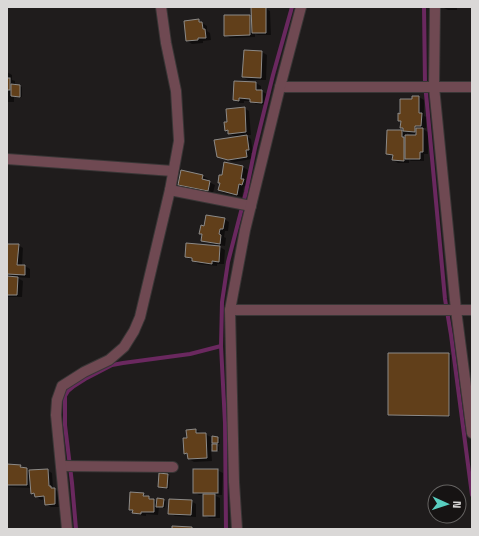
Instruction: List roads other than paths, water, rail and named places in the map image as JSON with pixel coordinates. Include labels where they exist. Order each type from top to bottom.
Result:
[{"type":"street","points":[[67,529],[56,415],[57,400],[62,386],[84,372],[109,360],[124,347],[134,331],[140,316],[170,190],[172,171],[179,141],[176,91],[166,43],[161,7]]},
{"type":"street","points":[[237,529],[234,482],[230,310],[245,230],[301,7]]},
{"type":"street","points":[[434,7],[434,87],[456,310],[472,433]]},
{"type":"street","points":[[280,87],[472,87]]},
{"type":"street","points":[[7,159],[172,171]]},
{"type":"street","points":[[170,190],[251,206]]},
{"type":"street","points":[[230,310],[472,310]]},
{"type":"street","points":[[61,466],[173,467]]},
{"type":"waterway","points":[[226,529],[225,423],[221,346],[222,302],[228,262],[246,192],[255,148],[292,7]]},
{"type":"waterway","points":[[424,7],[425,84],[445,299],[472,495]]},
{"type":"waterway","points":[[76,529],[65,425],[65,396],[68,391],[85,379],[112,365],[190,354],[221,346]]}]
